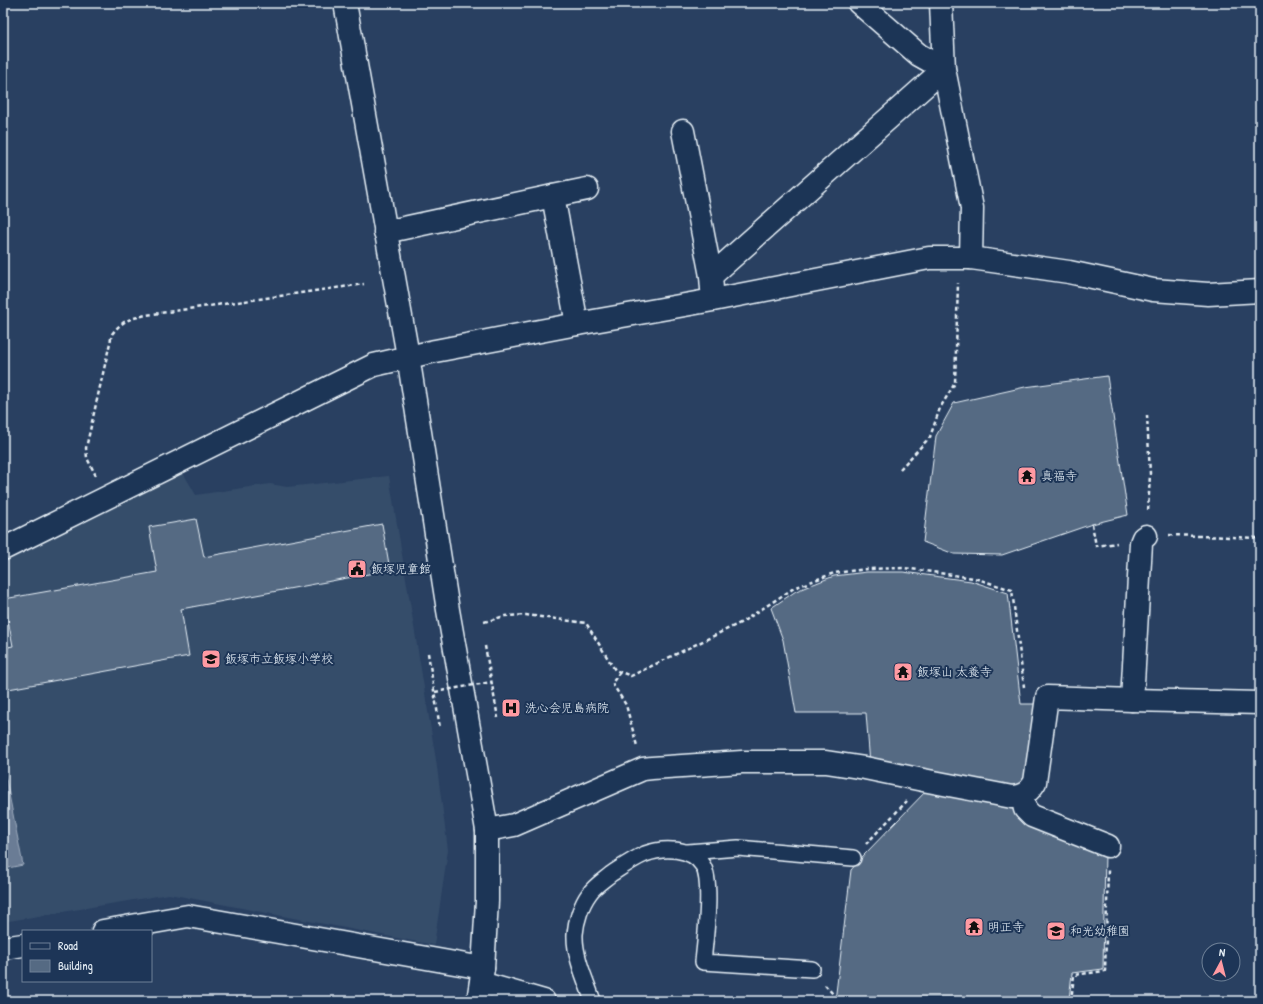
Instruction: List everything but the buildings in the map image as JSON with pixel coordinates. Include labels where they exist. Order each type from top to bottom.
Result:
[{"type":"street","points":[[344,3],[408,356],[447,602],[487,830],[487,901],[481,984]]},
{"type":"street","points":[[350,32],[361,3]]},
{"type":"street","points":[[859,3],[919,54],[944,69]]},
{"type":"street","points":[[941,3],[944,69],[972,208],[964,258]]},
{"type":"street","points":[[711,276],[944,69]]},
{"type":"street","points":[[683,131],[711,276],[713,300]]},
{"type":"street","points":[[386,232],[587,189]]},
{"type":"street","points":[[554,196],[577,324]]},
{"type":"street","points":[[3,549],[374,365],[408,356],[713,300],[929,258],[964,258],[1069,272],[1153,290],[1208,294],[1260,291]]},
{"type":"street","points":[[1132,700],[1142,543],[1143,538],[1146,536]]},
{"type":"street","points":[[487,830],[514,825],[643,769],[742,762],[826,762],[865,768],[1012,797],[1022,796],[1030,790],[1035,782],[1048,697],[1260,703]]},
{"type":"street","points":[[1022,796],[1025,809],[1032,816],[1108,846]]},
{"type":"street","points":[[109,930],[188,916],[481,984],[544,1001]]},
{"type":"street","points":[[3,948],[22,945]]},
{"type":"lane","points":[[593,1001],[578,962],[575,935],[578,916],[589,894],[601,882],[628,863],[646,854],[660,851],[677,850],[688,852],[738,848],[852,858]]},
{"type":"lane","points":[[688,852],[697,858],[704,866],[707,875],[707,922],[703,962],[812,969]]},
{"type":"path","points":[[900,469],[930,437],[940,408],[955,383],[964,258]]},
{"type":"path","points":[[106,498],[87,458],[86,448],[112,334],[119,325],[130,319],[146,315],[364,284]]},
{"type":"path","points":[[1147,415],[1150,474],[1146,536],[1260,538]]},
{"type":"path","points":[[1092,524],[1096,546],[1102,545]]},
{"type":"path","points":[[484,622],[505,616],[526,615],[586,623],[615,670],[631,676],[742,622],[794,588],[834,573],[867,569],[904,568],[974,578],[1012,590],[1025,697],[1048,697]]},
{"type":"path","points":[[484,646],[498,718]]},
{"type":"path","points":[[428,653],[440,728]]},
{"type":"path","points":[[620,672],[612,683],[626,705],[643,769]]},
{"type":"path","points":[[435,692],[491,682]]},
{"type":"path","points":[[852,858],[910,798],[923,780]]},
{"type":"path","points":[[1071,1001],[1074,975],[1105,971],[1108,846]]},
{"type":"path","points":[[832,1001],[833,994]]},
{"type":"shaded area","name":"飯塚市立飯塚小学校","points":[[182,471],[196,495],[270,484],[287,487],[389,476],[436,760],[448,850],[434,945],[169,894],[3,922],[3,559]]},
{"type":"shaded area","points":[[3,769],[23,865],[3,869]]},
{"type":"place","name":"真福寺","points":[[1027,476]]},
{"type":"place","name":"飯塚児童館","points":[[357,569]]},
{"type":"place","name":"飯塚市立飯塚小学校","points":[[211,659]]},
{"type":"place","name":"飯塚山 太養寺","points":[[903,672]]},
{"type":"place","name":"洗心会児島病院","points":[[511,708]]},
{"type":"place","name":"明正寺","points":[[974,927]]},
{"type":"place","name":"和光幼稚園","points":[[1056,931]]}]
